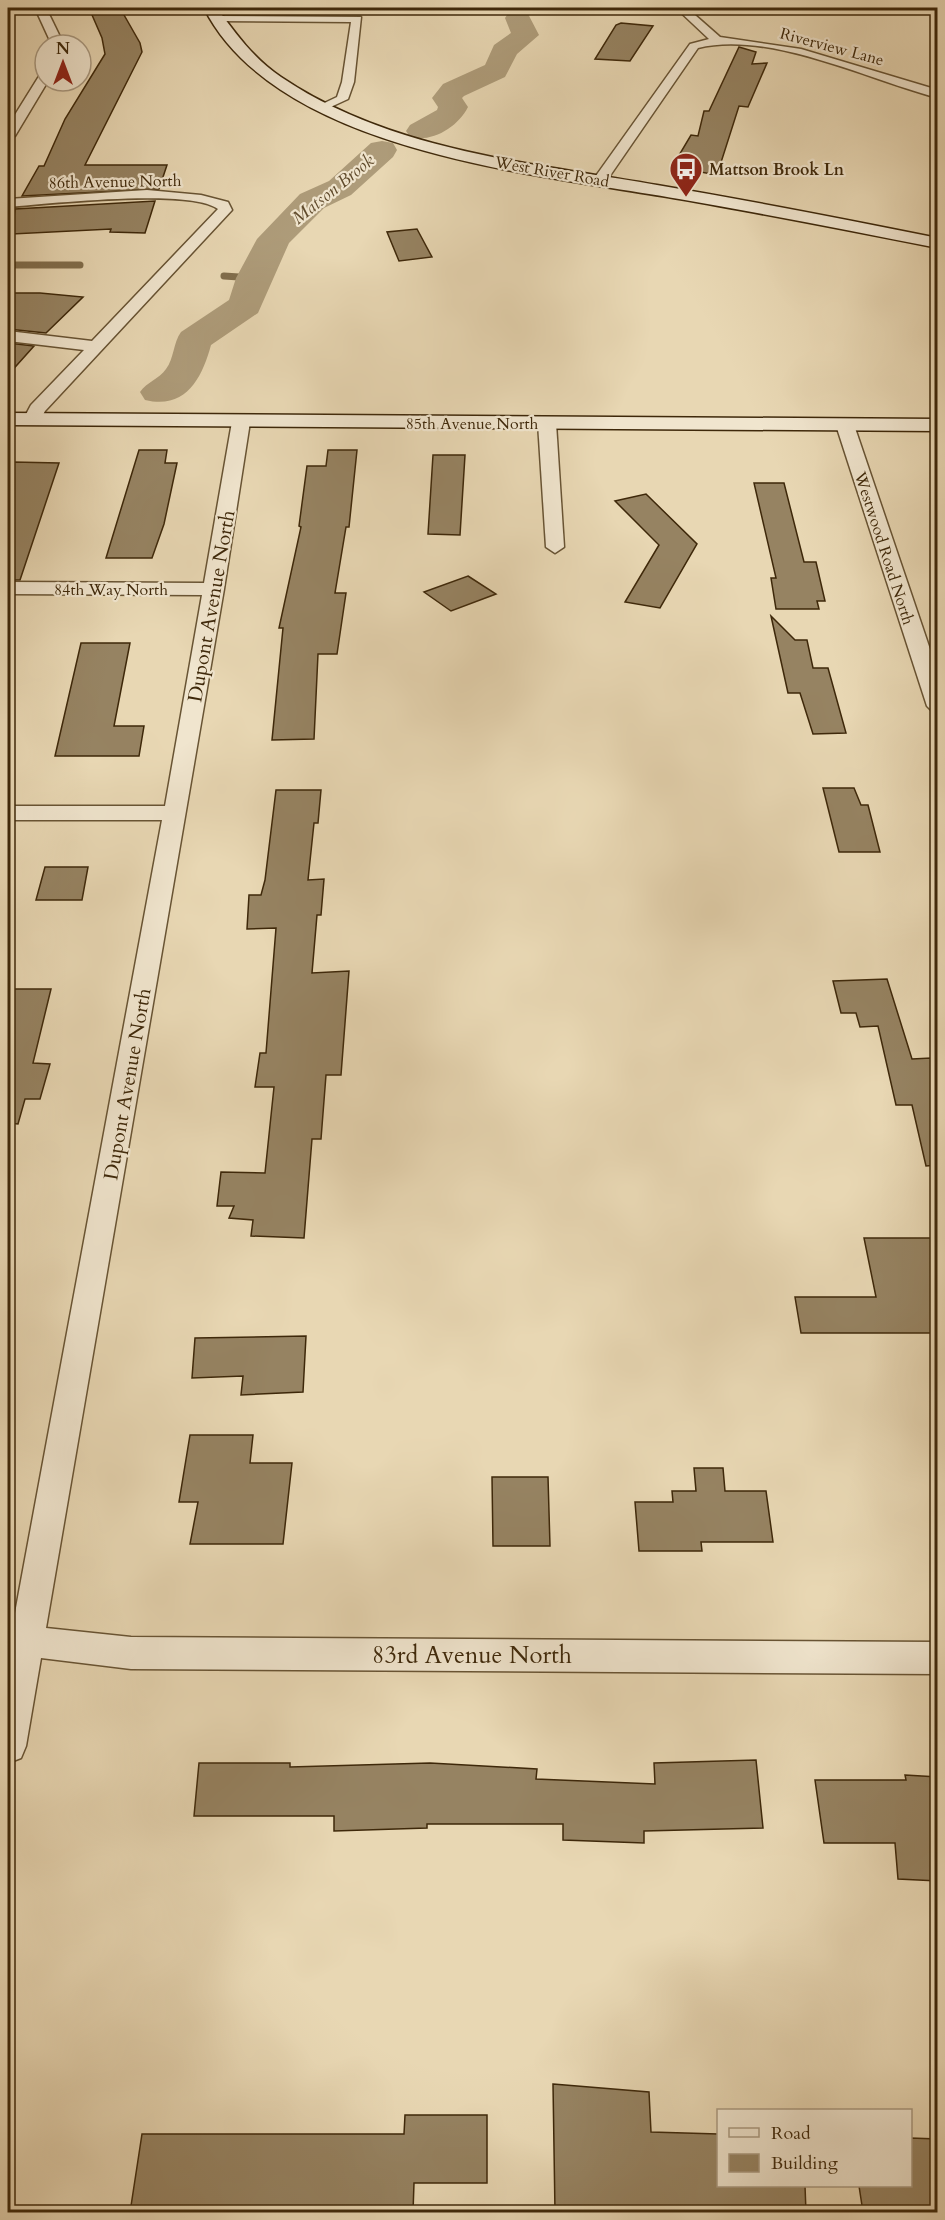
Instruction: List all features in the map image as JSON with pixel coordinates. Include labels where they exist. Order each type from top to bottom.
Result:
[{"type":"street","points":[[41,8],[52,33]]},
{"type":"street","points":[[681,8],[717,40]]},
{"type":"street","points":[[214,13],[357,19],[348,82],[342,99],[322,107]]},
{"type":"street","name":"West River Road","points":[[214,13],[247,58],[263,72],[322,107],[375,128],[448,150],[938,243]]},
{"type":"street","points":[[600,180],[694,46],[717,40]]},
{"type":"street","name":"Riverview Lane","points":[[717,40],[760,44],[874,73],[938,94]]},
{"type":"street","points":[[8,136],[14,115],[33,91]]},
{"type":"street","name":"86th Avenue North","points":[[8,203],[123,196],[193,198],[223,205],[225,210],[221,216],[95,346]]},
{"type":"street","points":[[8,336],[95,346]]},
{"type":"street","points":[[32,420],[37,409],[95,346]]},
{"type":"street","name":"85th Avenue North","points":[[8,420],[938,425]]},
{"type":"street","name":"Dupont Avenue North","points":[[8,1746],[17,1640],[175,813],[241,422]]},
{"type":"street","points":[[547,423],[555,547]]},
{"type":"street","name":"Westwood Road North","points":[[845,425],[938,706]]},
{"type":"street","name":"84th Way North","points":[[8,588],[214,589]]},
{"type":"street","points":[[8,813],[175,813]]},
{"type":"street","name":"83rd Avenue North","points":[[17,1640],[131,1653],[938,1658]]},
{"type":"building","points":[[89,8],[120,8],[140,43],[142,52],[85,165],[167,165],[159,189],[22,196],[39,166],[44,166],[65,119],[81,93],[93,93],[93,74],[105,54],[102,38]]},
{"type":"building","points":[[621,23],[653,26],[630,61],[595,59],[616,25]]},
{"type":"building","points":[[739,47],[756,52],[752,64],[767,63],[748,107],[739,106],[717,175],[672,167],[691,135],[698,136],[704,111],[709,111]]},
{"type":"building","points":[[155,201],[145,233],[110,232],[111,229],[12,234],[15,209]]},
{"type":"building","points":[[417,229],[432,257],[399,261],[387,232]]},
{"type":"building","points":[[8,293],[83,297],[46,333],[8,329]]},
{"type":"building","points":[[8,343],[34,346],[8,375]]},
{"type":"building","points":[[139,450],[167,450],[165,463],[177,463],[164,524],[152,558],[106,558]]},
{"type":"building","points":[[328,450],[357,450],[349,527],[346,527],[335,593],[346,593],[337,654],[318,654],[314,739],[272,740],[283,628],[279,628],[301,527],[299,526],[307,466],[326,466]]},
{"type":"building","points":[[433,455],[465,455],[460,535],[428,534]]},
{"type":"building","points":[[13,462],[59,463],[20,580],[8,580],[8,473]]},
{"type":"building","points":[[754,483],[784,483],[804,562],[816,562],[825,601],[817,601],[819,609],[776,609],[771,578],[776,578]]},
{"type":"building","points":[[646,494],[697,544],[660,608],[625,602],[659,545],[615,501]]},
{"type":"building","points":[[468,576],[496,594],[451,611],[424,592]]},
{"type":"building","points":[[771,616],[795,640],[807,640],[813,668],[828,668],[846,733],[813,734],[800,693],[788,693]]},
{"type":"building","points":[[81,643],[130,643],[114,726],[144,726],[139,756],[55,756]]},
{"type":"building","points":[[823,788],[854,788],[861,805],[868,805],[880,852],[839,852]]},
{"type":"building","points":[[276,790],[321,790],[318,823],[314,823],[308,880],[324,879],[321,915],[317,915],[312,973],[349,971],[341,1075],[326,1075],[321,1139],[312,1139],[304,1238],[251,1236],[253,1220],[229,1218],[234,1206],[217,1206],[221,1172],[265,1173],[274,1087],[255,1087],[260,1053],[266,1053],[276,928],[247,929],[249,895],[261,895],[265,880]]},
{"type":"building","points":[[45,867],[88,867],[82,900],[36,900]]},
{"type":"building","points":[[887,979],[912,1059],[931,1058],[938,1077],[938,1165],[926,1166],[912,1105],[896,1105],[878,1026],[860,1027],[856,1013],[841,1013],[833,981]]},
{"type":"building","points":[[8,989],[51,989],[33,1063],[50,1064],[40,1099],[25,1099],[18,1124],[8,1123]]},
{"type":"building","points":[[864,1238],[938,1238],[938,1333],[801,1333],[795,1297],[876,1297]]},
{"type":"building","points":[[306,1336],[303,1392],[241,1395],[243,1376],[192,1378],[195,1338]]},
{"type":"building","points":[[190,1435],[253,1435],[250,1463],[292,1463],[283,1544],[190,1544],[198,1502],[179,1502]]},
{"type":"building","points":[[694,1468],[723,1468],[725,1491],[766,1491],[773,1542],[701,1542],[702,1551],[639,1551],[635,1502],[673,1502],[672,1491],[696,1491]]},
{"type":"building","points":[[492,1477],[548,1477],[550,1546],[493,1546]]},
{"type":"building","points":[[756,1760],[763,1828],[644,1831],[644,1843],[563,1840],[563,1824],[427,1824],[427,1828],[334,1831],[334,1816],[194,1816],[199,1763],[290,1763],[290,1767],[430,1763],[537,1769],[536,1779],[655,1784],[654,1763]]},
{"type":"building","points":[[905,1775],[938,1777],[938,1881],[898,1879],[895,1843],[824,1843],[815,1780],[906,1780]]},
{"type":"building","points":[[553,2084],[649,2092],[651,2132],[717,2134],[717,2187],[805,2187],[806,2212],[555,2212]]},
{"type":"building","points":[[405,2115],[487,2115],[487,2183],[414,2183],[413,2212],[131,2206],[142,2134],[404,2134]]},
{"type":"building","points":[[912,2138],[938,2139],[938,2212],[863,2212],[859,2187],[912,2187]]},
{"type":"waterway","name":"Matson Brook","points":[[421,131],[449,115],[453,107],[447,98],[454,90],[495,71],[501,63],[504,51],[525,35],[518,18]]},
{"type":"waterway","name":"Matson Brook","points":[[159,392],[182,376],[194,340],[245,305],[254,278],[274,239],[312,201],[340,188],[382,150]]},
{"type":"waterway","points":[[8,265],[80,265]]},
{"type":"waterway","points":[[224,276],[254,278]]},
{"type":"place","name":"Mattson Brook Ln","points":[[686,198]]}]
